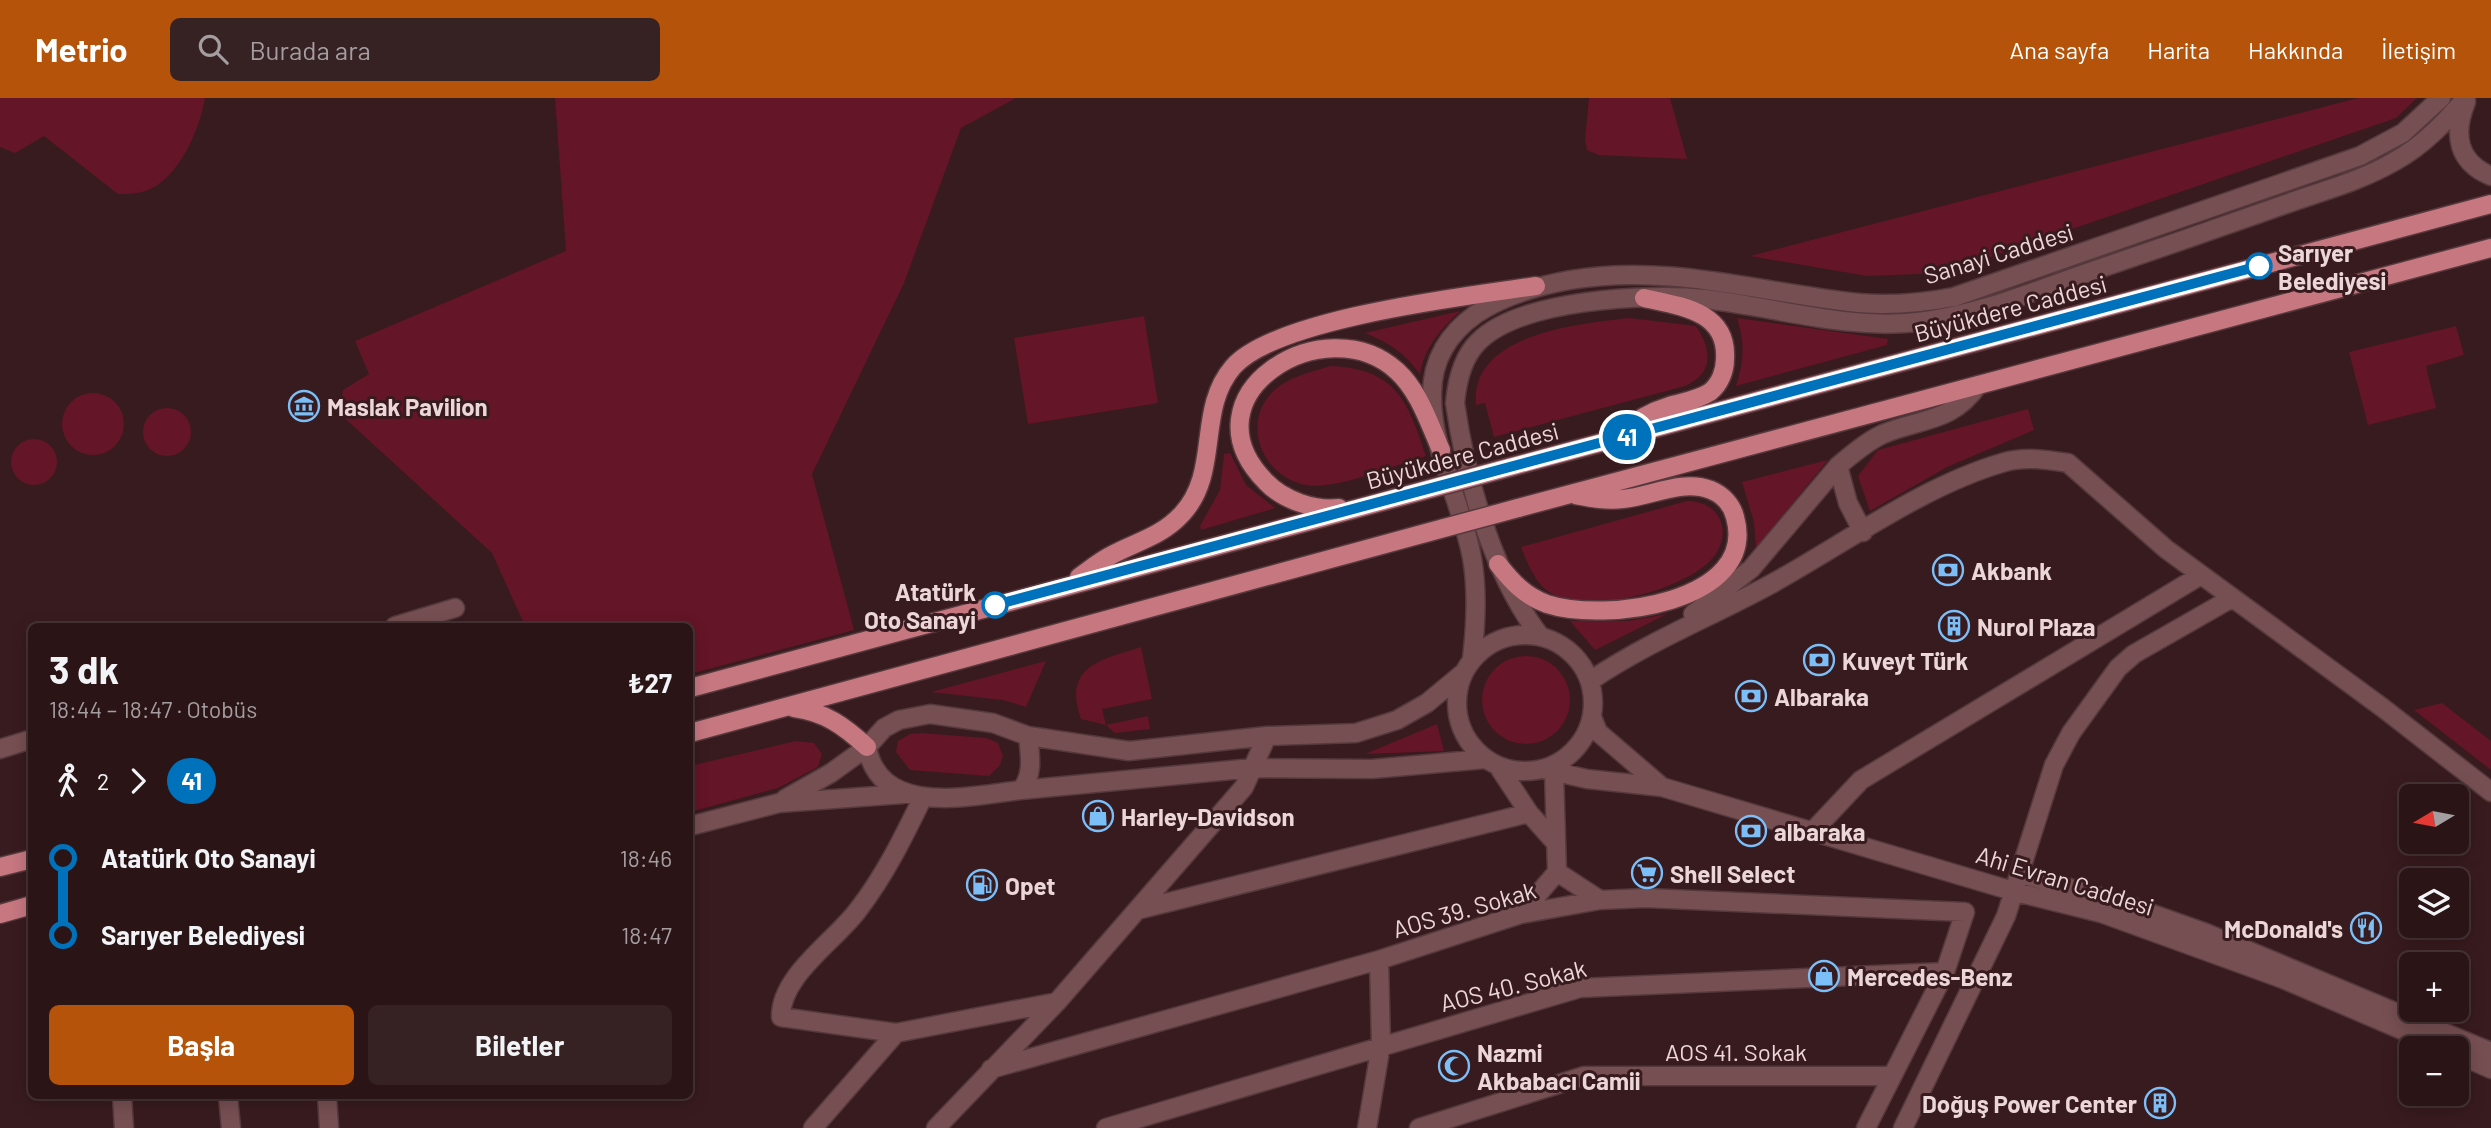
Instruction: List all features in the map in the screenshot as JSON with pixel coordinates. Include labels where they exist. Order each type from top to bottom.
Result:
[{"type":"main road","name":"Büyükdere Caddesi","points":[[693,687],[2491,204]]},
{"type":"main road","points":[[693,732],[2491,248]]},
{"type":"main road","points":[[1070,584],[1109,557],[1163,532],[1184,513],[1206,472],[1209,424],[1223,384],[1233,367],[1258,347],[1308,327],[1536,286]]},
{"type":"main road","points":[[1610,442],[1649,413],[1709,392],[1719,382],[1725,366],[1723,337],[1715,324],[1687,307],[1644,298]]},
{"type":"main road","points":[[1371,505],[1334,509],[1304,504],[1273,490],[1250,467],[1241,448],[1239,425],[1246,395],[1257,381],[1296,355],[1337,348],[1371,354],[1398,371],[1412,388],[1441,450]]},
{"type":"main road","points":[[1498,564],[1529,596],[1547,604],[1597,612],[1634,610],[1667,602],[1712,579],[1727,566],[1737,551],[1739,531],[1734,512],[1724,498],[1714,491],[1682,486],[1623,499],[1597,500],[1572,494]]},
{"type":"main road","points":[[787,707],[811,710],[842,723],[867,747]]},
{"type":"main road","points":[[0,867],[28,860]]},
{"type":"main road","points":[[0,914],[28,906]]},
{"type":"street","name":"Sanayi Caddesi","points":[[1472,658],[1476,598],[1471,557],[1433,420],[1432,392],[1436,365],[1445,345],[1463,323],[1489,305],[1536,286],[1621,273],[1649,274],[1858,303],[1924,303],[1954,297],[2360,156],[2403,134],[2441,98]]},
{"type":"street","name":"Sanayi Caddesi","points":[[1540,636],[1512,596],[1498,564],[1458,426],[1455,403],[1457,382],[1466,359],[1479,341],[1508,323],[1545,310],[1617,298],[1705,299],[1883,324],[1944,318],[2165,247],[2369,174],[2428,140],[2467,98]]},
{"type":"street","points":[[2467,98],[2459,121],[2459,143],[2466,160],[2491,177]]},
{"type":"street","points":[[1590,681],[1662,636],[1751,569],[1838,466],[1880,435],[1952,412],[1964,405],[1978,385]]},
{"type":"street","points":[[1662,636],[1727,608],[1950,481],[2007,460],[2068,463],[2201,575],[2383,708],[2491,792]]},
{"type":"street","points":[[1838,466],[1848,503],[1863,532]]},
{"type":"street","points":[[1813,831],[1861,780],[2201,575]]},
{"type":"street","points":[[1903,1128],[2016,892],[2054,765],[2071,733],[2118,668],[2150,643],[2232,598]]},
{"type":"street","points":[[405,623],[456,608]]},
{"type":"street","points":[[693,825],[779,803],[903,794],[953,798],[1252,768],[1372,769],[1491,762],[1520,772],[1549,771],[1575,750],[1586,735],[1592,717],[1590,681],[1571,652],[1540,636],[1503,637],[1472,658],[1462,674],[1456,711],[1471,746],[1491,762],[1554,841]]},
{"type":"street","points":[[779,803],[831,773],[867,747],[884,728],[899,720],[930,714],[993,723],[1028,736],[1129,751],[1267,736],[1356,733],[1397,720],[1427,703],[1462,674]]},
{"type":"street","name":"Ahi Evran Caddesi","points":[[1592,717],[1598,732],[1662,787]]},
{"type":"street","points":[[1021,790],[1028,782],[1030,770],[1028,736]]},
{"type":"street","points":[[936,1128],[1057,1002],[1244,787],[1267,736]]},
{"type":"street","points":[[0,749],[28,740]]},
{"type":"street","points":[[867,747],[881,775],[903,794]]},
{"type":"street","points":[[1521,914],[1557,872],[1549,771]]},
{"type":"street","name":"Ahi Evran Caddesi","points":[[1549,771],[1662,787],[2016,892],[2101,913],[2283,979],[2416,1036]]},
{"type":"street","points":[[923,797],[900,846],[859,910],[836,937],[807,964],[781,1002],[781,1017],[896,1033],[1057,1002]]},
{"type":"street","points":[[1137,910],[1529,813]]},
{"type":"street","points":[[1557,872],[1600,900]]},
{"type":"street","name":"Ahi Evran Caddesi","points":[[2022,874],[2127,905],[2206,933],[2491,1052]]},
{"type":"street","name":"AOS 39. Sokak","points":[[991,1069],[1379,960],[1521,914],[1600,900],[1646,898],[1965,912],[1945,972]]},
{"type":"street","points":[[1367,1128],[1381,1045],[1379,960]]},
{"type":"street","points":[[1866,1128],[1945,972]]},
{"type":"street","name":"AOS 40. Sokak","points":[[1107,1128],[1580,988],[1945,972]]},
{"type":"street","points":[[813,1128],[896,1033]]},
{"type":"street","points":[[2469,1059],[2491,1069]]},
{"type":"street","name":"AOS 41. Sokak","points":[[1419,1128],[1584,1076],[1892,1076]]},
{"type":"street","points":[[122,1099],[124,1128]]},
{"type":"street","points":[[228,1099],[231,1128]]},
{"type":"street","points":[[327,1099],[329,1128]]},
{"type":"shaded area","points":[[0,98],[205,98],[193,138],[168,177],[145,191],[118,194],[44,136],[15,153],[0,147]]},
{"type":"shaded area","points":[[555,98],[1016,98],[961,128],[904,283],[812,474],[854,630],[693,673],[693,623],[524,623],[492,553],[339,413],[343,390],[369,374],[355,341],[566,251]]},
{"type":"shaded area","points":[[1589,98],[1670,98],[1687,159],[1599,155],[1587,150],[1585,140]]},
{"type":"shaded area","points":[[2358,98],[2417,98],[2396,118],[1944,273],[1867,276],[1750,256]]},
{"type":"shaded area","points":[[1460,311],[1430,347],[1420,374],[1396,349],[1365,333]]},
{"type":"shaded area","points":[[1144,316],[1158,403],[1028,424],[1014,338]]},
{"type":"shaded area","points":[[1629,318],[1696,326],[1707,352],[1705,368],[1701,375],[1685,386],[1494,437],[1485,403],[1476,405],[1478,381],[1490,362],[1508,348],[1556,329]]},
{"type":"shaded area","points":[[1737,318],[1888,339],[1887,345],[1736,386],[1742,352]]},
{"type":"shaded area","points":[[2456,326],[2464,355],[2426,366],[2436,408],[2368,425],[2349,352]]},
{"type":"shaded area","points":[[1331,366],[1353,368],[1385,381],[1405,404],[1426,456],[1329,485],[1301,484],[1273,467],[1259,440],[1257,425],[1260,410],[1268,397],[1281,385]]},
{"type":"shaded area","points":[[93,393],[105,395],[115,402],[122,412],[122,436],[115,446],[105,453],[93,455],[81,453],[71,446],[64,436],[62,424],[64,412],[71,402],[81,395]]},
{"type":"shaded area","points":[[167,408],[184,415],[191,432],[184,449],[167,456],[150,449],[143,432],[150,415]]},
{"type":"shaded area","points":[[2028,409],[2034,430],[1947,467],[1870,511],[1858,476],[1878,450]]},
{"type":"shaded area","points":[[34,439],[50,446],[57,462],[50,478],[34,485],[18,478],[11,462],[18,446]]},
{"type":"shaded area","points":[[1230,453],[1246,485],[1275,508],[1201,530],[1200,526],[1220,490],[1224,454]]},
{"type":"shaded area","points":[[1828,460],[1756,548],[1754,522],[1742,482]]},
{"type":"shaded area","points":[[1687,501],[1709,507],[1716,513],[1723,530],[1718,550],[1711,560],[1697,571],[1657,590],[1633,597],[1586,601],[1566,599],[1549,592],[1536,578],[1521,547]]},
{"type":"shaded area","points":[[1667,614],[1595,650],[1570,621],[1628,621]]},
{"type":"shaded area","points":[[1141,647],[1152,699],[1102,709],[1106,725],[1081,719],[1076,701],[1081,676],[1099,662]]},
{"type":"shaded area","points":[[1526,656],[1551,663],[1563,675],[1570,700],[1563,725],[1551,737],[1526,744],[1501,737],[1489,725],[1482,700],[1489,675],[1501,663]]},
{"type":"shaded area","points":[[1046,661],[1026,707],[1003,700],[931,692]]},
{"type":"shaded area","points":[[2442,703],[2491,741],[2491,770],[2414,710]]},
{"type":"shaded area","points":[[1148,716],[1150,729],[1115,733],[1106,725]]},
{"type":"shaded area","points":[[1437,724],[1444,751],[1365,754]]},
{"type":"shaded area","points":[[910,734],[986,738],[998,743],[1003,756],[1000,765],[989,776],[910,770],[896,752],[898,741]]},
{"type":"shaded area","points":[[796,741],[814,743],[822,754],[818,767],[778,788],[693,811],[693,765]]},
{"type":"bus line","name":"41","points":[[995,605],[2259,266]]},
{"type":"place","name":"Sarıyer Belediyesi","points":[[2259,266]]},
{"type":"place","name":"Maslak Pavilion","points":[[304,406]]},
{"type":"place","name":"Akbank","points":[[1948,570]]},
{"type":"place","name":"Atatürk Oto Sanayi","points":[[995,605]]},
{"type":"place","name":"Nurol Plaza","points":[[1954,626]]},
{"type":"place","name":"Kuveyt Türk","points":[[1819,660]]},
{"type":"place","name":"Albaraka","points":[[1751,696]]},
{"type":"place","name":"Harley-Davidson","points":[[1098,816]]},
{"type":"place","name":"albaraka","points":[[1751,831]]},
{"type":"place","name":"Shell Select","points":[[1647,873]]},
{"type":"place","name":"Opet","points":[[982,885]]},
{"type":"place","name":"McDonald's","points":[[2366,928]]},
{"type":"place","name":"Mercedes-Benz","points":[[1824,976]]},
{"type":"place","name":"Nazmi Akbabacı Camii","points":[[1454,1066]]},
{"type":"place","name":"Doğuş Power Center","points":[[2160,1103]]}]
